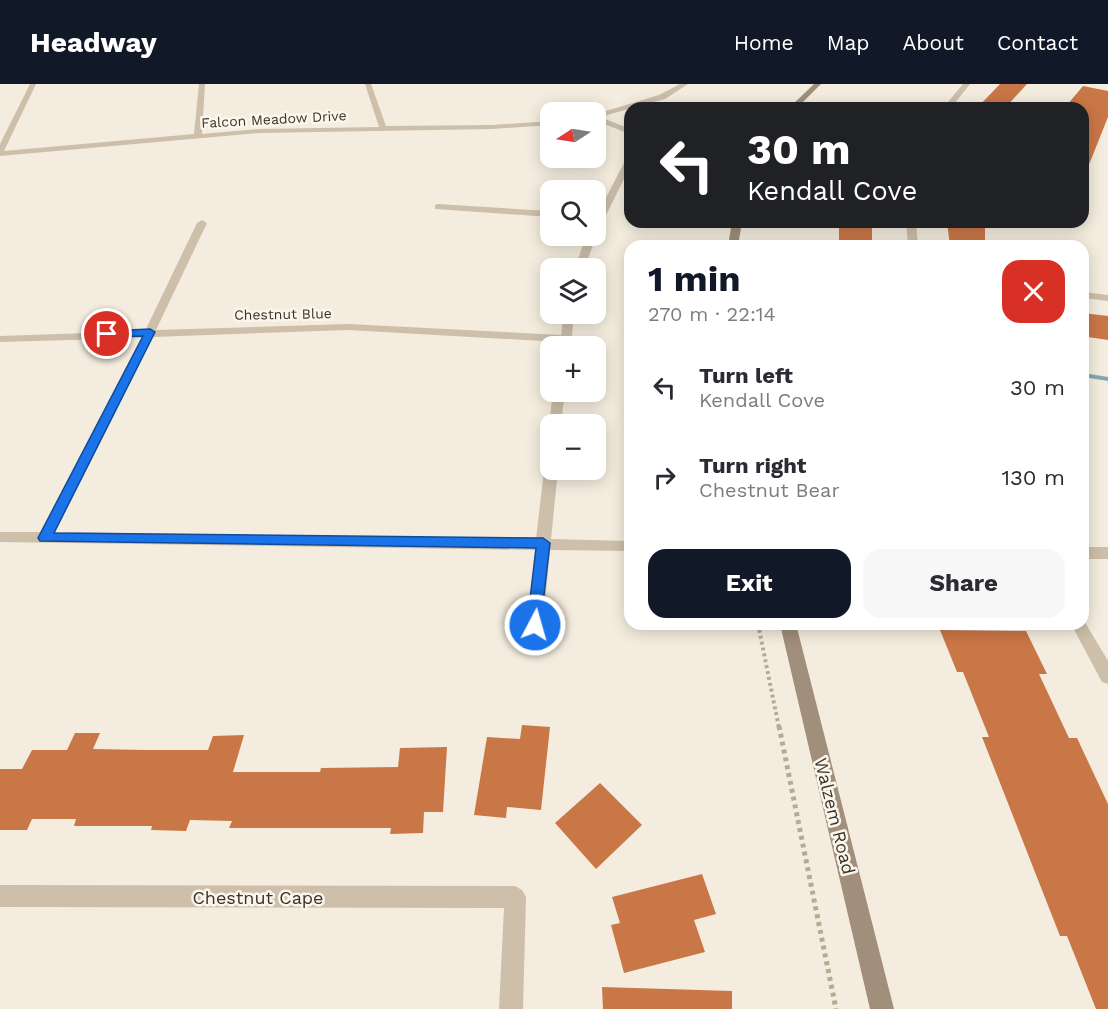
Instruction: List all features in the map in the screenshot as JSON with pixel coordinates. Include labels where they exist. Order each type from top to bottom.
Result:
[{"type":"street","points":[[0,153],[33,84]]},
{"type":"street","points":[[198,136],[202,84]]},
{"type":"street","points":[[368,84],[383,128]]},
{"type":"street","points":[[646,102],[662,97],[685,84]]},
{"type":"street","points":[[799,102],[818,84]]},
{"type":"street","points":[[952,102],[968,84]]},
{"type":"street","points":[[606,114],[624,109]]},
{"type":"street","points":[[606,121],[624,129]]},
{"type":"street","name":"Falcon Meadow Drive","points":[[0,153],[198,136],[540,124]]},
{"type":"street","points":[[606,203],[624,170]]},
{"type":"street","points":[[438,207],[540,213]]},
{"type":"street","points":[[45,538],[150,332],[202,223]]},
{"type":"street","points":[[1089,296],[1108,298]]},
{"type":"street","name":"Chestnut Blue","points":[[0,339],[150,332],[348,327],[540,341]]},
{"type":"street","points":[[535,625],[549,480]]},
{"type":"street","points":[[0,537],[624,546]]},
{"type":"street","points":[[1089,553],[1108,553]]},
{"type":"street","name":"Walzem Road","points":[[789,630],[882,1009]]},
{"type":"street","points":[[1082,630],[1108,677]]},
{"type":"street","name":"Chestnut Cape","points":[[0,896],[515,897],[511,1009]]},
{"type":"path","points":[[759,630],[836,1009]]},
{"type":"building","points":[[1000,84],[1027,84],[1010,102],[983,102]]},
{"type":"building","points":[[1083,86],[1108,91],[1108,117],[1089,164],[1089,102],[1070,102]]},
{"type":"building","points":[[839,228],[872,228],[872,240],[839,240]]},
{"type":"building","points":[[948,228],[985,228],[985,240],[949,240]]},
{"type":"building","points":[[1089,314],[1108,316],[1108,340],[1089,337]]},
{"type":"building","points":[[940,630],[1026,631],[1047,674],[1039,674],[1069,738],[1077,738],[1108,804],[1108,1009],[1096,1009],[1067,936],[1060,936],[982,737],[989,737],[963,672],[957,672]]},
{"type":"building","points":[[522,725],[550,727],[541,810],[507,807],[506,818],[474,815],[487,737],[520,739]]},
{"type":"building","points":[[75,733],[100,733],[93,749],[147,750],[208,750],[213,736],[244,735],[233,772],[320,772],[321,768],[398,767],[400,748],[447,747],[443,812],[424,812],[423,833],[390,834],[391,828],[229,828],[232,821],[190,820],[186,831],[151,830],[152,826],[74,826],[76,819],[32,819],[27,830],[0,830],[0,769],[22,769],[32,750],[67,750]]},
{"type":"building","points":[[600,783],[642,825],[596,869],[555,823]]},
{"type":"building","points":[[702,874],[716,914],[694,920],[705,952],[624,973],[611,925],[620,923],[612,897]]},
{"type":"building","points":[[602,987],[732,991],[732,1009],[603,1009]]},
{"type":"waterway","points":[[1089,376],[1108,379]]},
{"type":"route","points":[[107,334],[150,332],[45,538],[543,543],[535,625]]}]
